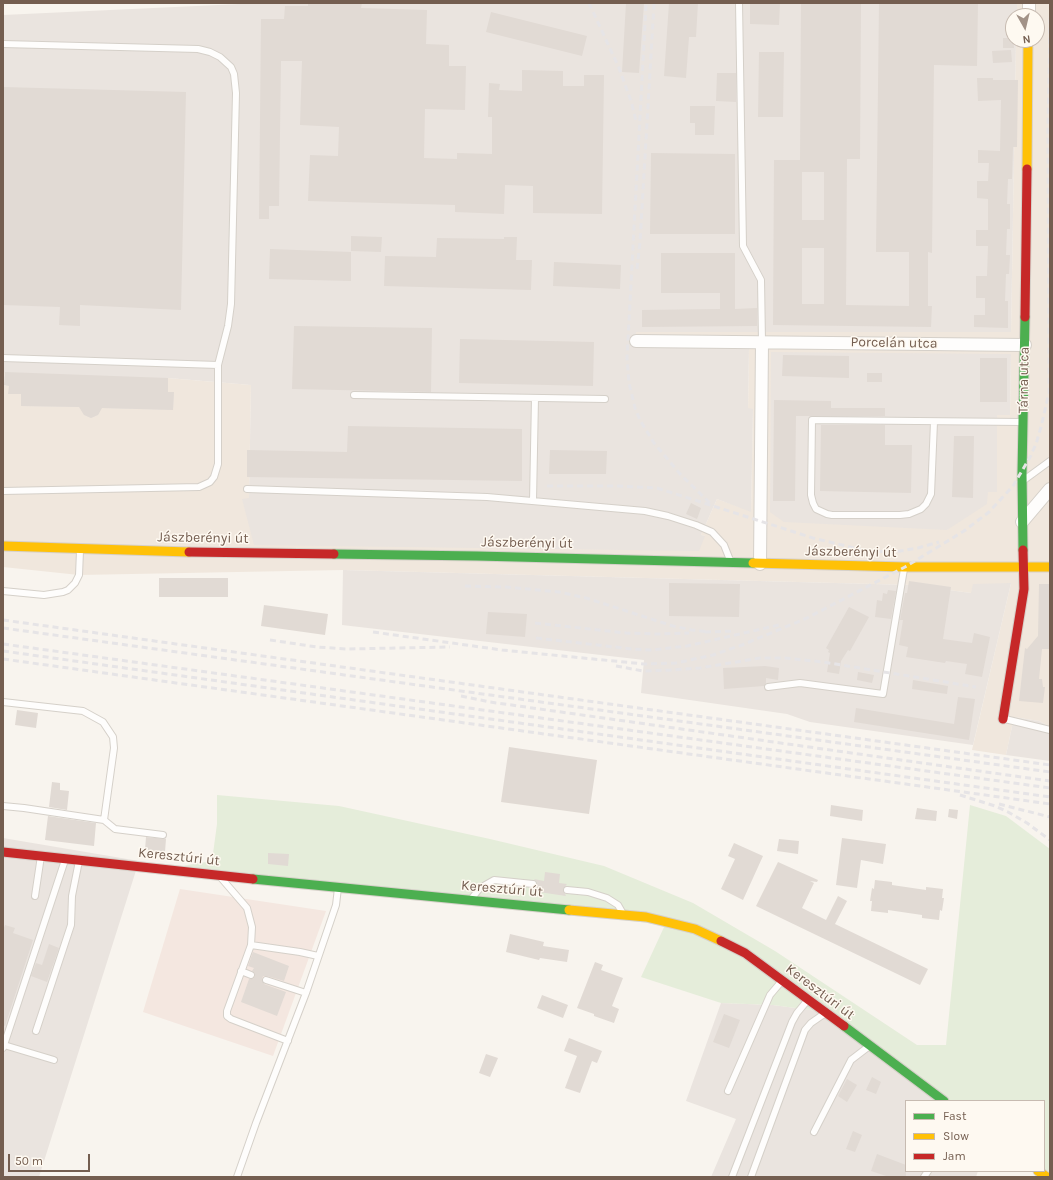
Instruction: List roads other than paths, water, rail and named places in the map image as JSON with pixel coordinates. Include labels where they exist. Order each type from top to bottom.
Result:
[{"type":"main road","name":"Tárna utca","points":[[1003,719],[1024,589],[1022,481],[1028,48]]},
{"type":"main road","name":"Jászberényi út","points":[[3,546],[80,550],[477,556],[905,567],[1050,566]]},
{"type":"main road","name":"Keresztúri út","points":[[3,852],[338,888],[646,917],[695,929],[745,953],[943,1100]]},
{"type":"street","name":"Porcelán utca","points":[[636,341],[1025,345]]},
{"type":"street","points":[[760,564],[762,342]]},
{"type":"street","points":[[1022,522],[1050,489]]},
{"type":"lane","points":[[739,3],[743,246],[761,280],[762,342]]},
{"type":"lane","points":[[3,44],[198,49],[210,52],[220,57],[230,67],[234,74],[236,93],[231,304],[228,326],[218,365],[218,464],[214,477],[210,482],[198,486],[3,491]]},
{"type":"lane","points":[[3,358],[218,365]]},
{"type":"lane","points":[[354,395],[605,399]]},
{"type":"lane","points":[[534,501],[535,398]]},
{"type":"lane","points":[[934,422],[931,494],[926,504],[921,509],[909,514],[900,515],[832,515],[816,509],[811,495],[812,420],[1024,422]]},
{"type":"lane","points":[[1022,481],[1050,461]]},
{"type":"lane","points":[[248,489],[487,497],[645,511],[689,522],[712,532],[724,545],[732,563]]},
{"type":"lane","points":[[3,591],[44,595],[68,590],[75,583],[79,575],[80,550]]},
{"type":"lane","points":[[768,686],[800,683],[883,694],[905,567]]},
{"type":"lane","points":[[3,702],[83,711],[103,722],[113,737],[114,748],[104,820]]},
{"type":"lane","points":[[1003,719],[1050,730]]},
{"type":"lane","points":[[3,806],[104,820],[115,830],[163,835]]},
{"type":"lane","points":[[34,896],[41,856]]},
{"type":"lane","points":[[54,1060],[4,1046],[66,858]]},
{"type":"lane","points":[[36,1031],[71,925],[72,896],[79,860]]},
{"type":"lane","points":[[218,875],[247,908],[252,926],[251,945],[227,1010],[227,1016],[231,1019],[288,1041]]},
{"type":"lane","points":[[470,900],[480,888],[494,880],[533,884]]},
{"type":"lane","points":[[237,1177],[306,993],[336,905],[338,888]]},
{"type":"lane","points":[[567,890],[588,892],[607,898],[618,905],[624,915]]},
{"type":"lane","points":[[251,945],[318,956]]},
{"type":"lane","points":[[241,972],[251,975]]},
{"type":"lane","points":[[266,980],[306,993]]},
{"type":"lane","points":[[728,1091],[770,995],[782,981]]},
{"type":"lane","points":[[732,1177],[792,1022],[796,1013],[808,1000]]},
{"type":"lane","points":[[751,1177],[805,1030],[811,1023],[825,1013]]},
{"type":"lane","points":[[814,1132],[851,1060],[869,1046]]},
{"type":"railway","points":[[589,3],[619,68],[631,101],[636,121]]},
{"type":"railway","points":[[637,269],[640,242],[654,4]]},
{"type":"railway","points":[[646,5],[627,358],[629,383],[635,408],[640,420],[654,443],[681,475],[713,506]]},
{"type":"railway","points":[[373,632],[502,650],[644,664],[676,663],[713,655],[742,645],[807,618],[905,567],[964,531],[989,512],[1013,486],[1029,459],[1036,444],[1049,393],[1048,128],[1050,16]]},
{"type":"railway","points":[[547,486],[618,486],[657,488],[813,538],[867,551],[895,552],[939,542]]},
{"type":"railway","points":[[465,586],[506,587],[559,592],[586,598],[673,626],[710,632]]},
{"type":"railway","points":[[3,620],[1050,765]]},
{"type":"railway","points":[[535,623],[626,633],[689,633]]},
{"type":"railway","points":[[536,638],[652,650],[687,646],[779,625]]},
{"type":"railway","points":[[3,628],[1050,772]]},
{"type":"railway","points":[[705,632],[735,631]]},
{"type":"railway","points":[[270,640],[317,647],[346,649],[450,647]]},
{"type":"railway","points":[[3,644],[1050,788]]},
{"type":"railway","points":[[3,651],[1050,797]]},
{"type":"railway","points":[[616,666],[643,671],[670,670],[700,668],[760,658],[785,658],[823,662],[976,687]]},
{"type":"railway","points":[[3,659],[1050,804]]},
{"type":"railway","points":[[461,696],[490,702],[1050,781]]},
{"type":"railway","points":[[960,795],[995,806],[1008,812],[1027,823],[1050,840]]},
{"type":"railway","points":[[999,804],[1050,817]]}]
